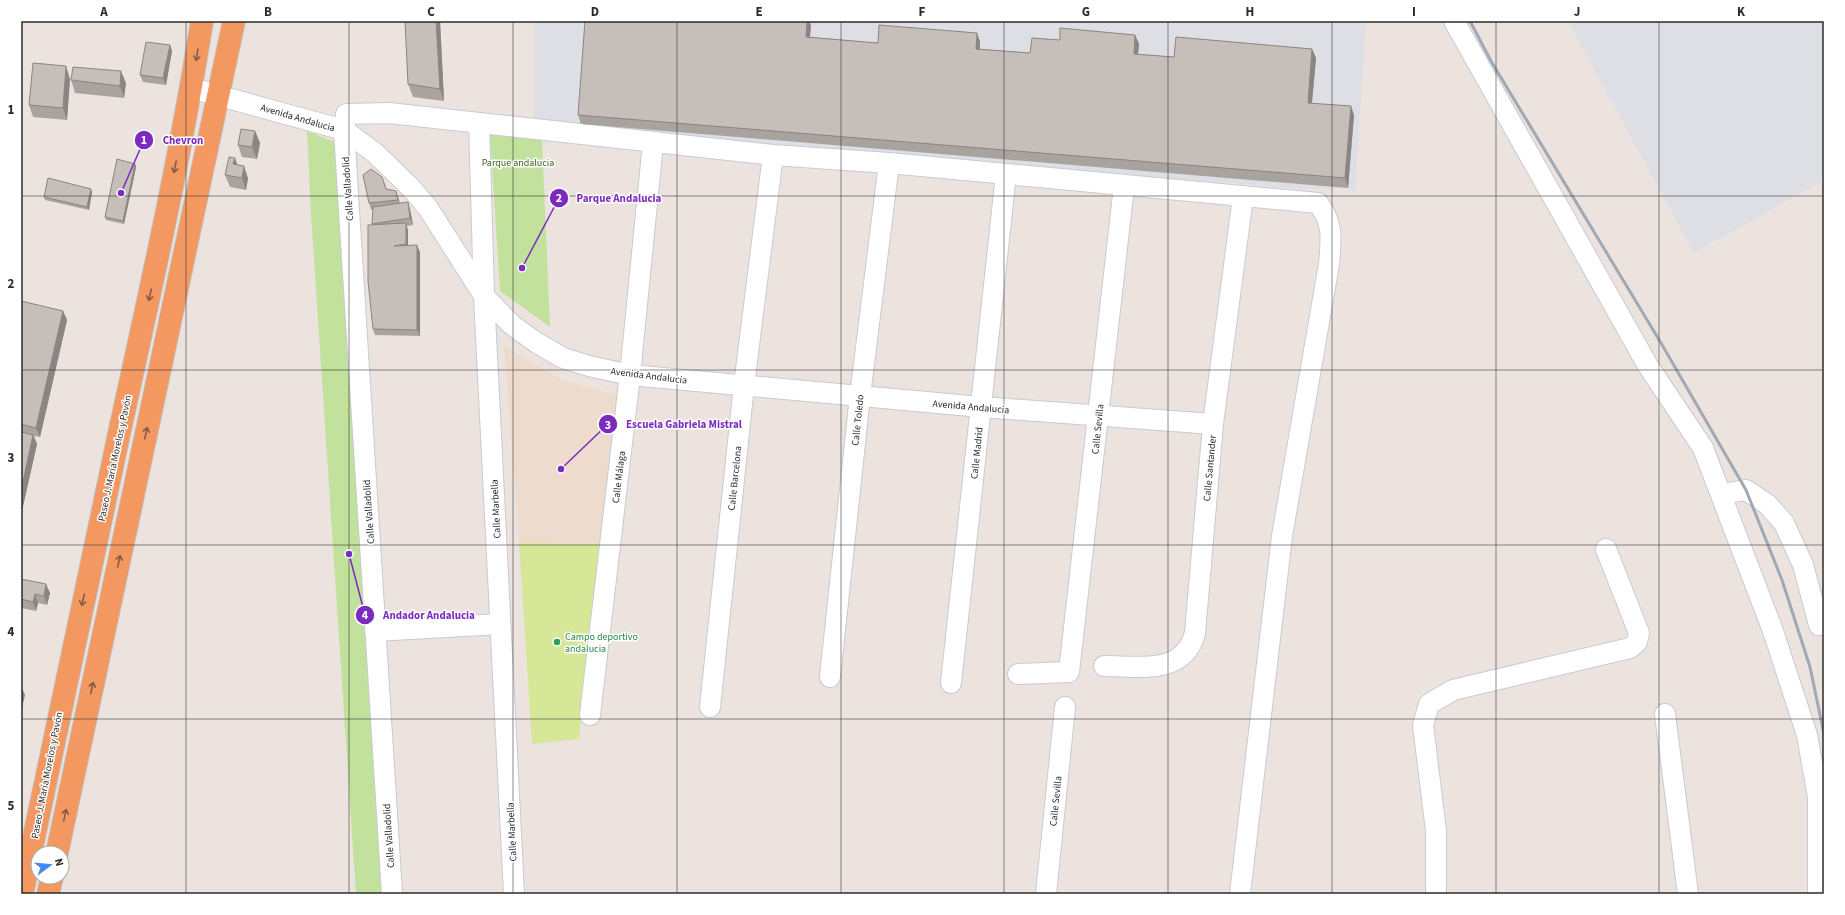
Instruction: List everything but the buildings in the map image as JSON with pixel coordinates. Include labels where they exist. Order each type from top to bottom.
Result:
[{"type":"highway","name":"Paseo J. María Morelos y Pavón","points":[[22,894],[55,728],[153,278],[191,88],[202,21]]},
{"type":"highway","points":[[59,845],[234,21]]},
{"type":"street","points":[[1454,21],[1648,366],[1703,448],[1722,494],[1773,631],[1807,735],[1818,797],[1818,894]]},
{"type":"street","name":"Avenida Andalucia","points":[[191,88],[218,94],[344,130],[391,167],[428,208],[484,296],[512,325],[537,343],[564,358],[589,366],[630,375],[744,384],[981,408],[1213,424]]},
{"type":"street","points":[[344,130],[346,114],[389,113],[773,155],[889,163],[1318,203],[1327,214],[1330,226],[1331,241],[1329,264],[1317,339],[1294,458],[1282,536],[1240,894]]},
{"type":"street","name":"Calle Marbella","points":[[479,123],[484,296],[514,894]]},
{"type":"street","name":"Calle Valladolid","points":[[344,130],[392,894]]},
{"type":"street","name":"Calle Málaga","points":[[590,715],[630,375],[653,143]]},
{"type":"street","name":"Calle Barcelona","points":[[710,707],[744,384],[773,155]]},
{"type":"street","name":"Calle Toledo","points":[[830,677],[860,396],[889,163]]},
{"type":"street","name":"Calle Madrid","points":[[951,683],[1006,174]]},
{"type":"street","name":"Calle Sevilla","points":[[1018,674],[1070,672],[1124,186]]},
{"type":"street","name":"Calle Santander","points":[[1104,666],[1158,666],[1168,664],[1185,654],[1193,642],[1213,424],[1243,197]]},
{"type":"street","points":[[1722,494],[1746,490],[1767,504],[1784,523],[1803,565],[1819,625]]},
{"type":"street","points":[[1436,894],[1436,831],[1423,725],[1430,704],[1453,690],[1630,648],[1637,642],[1639,633],[1606,549]]},
{"type":"street","points":[[375,631],[500,624]]},
{"type":"street","name":"Calle Sevilla","points":[[1046,894],[1065,707]]},
{"type":"street","points":[[1665,714],[1688,894]]},
{"type":"shaded area","points":[[534,21],[1366,21],[1355,193],[1348,188],[1302,189],[534,126]]},
{"type":"shaded area","points":[[1568,21],[1824,21],[1824,180],[1694,253]]},
{"type":"shaded area","points":[[504,346],[564,381],[618,395],[600,544],[519,543]]},
{"type":"green space","points":[[307,131],[340,144],[383,894],[356,894],[311,214]]},
{"type":"green space","name":"Parque andalucia","points":[[490,133],[542,140],[550,327],[500,291]]},
{"type":"green space","name":"Campo deportivo andalucia","points":[[519,543],[600,544],[579,739],[532,744]]},
{"type":"railway","points":[[1470,21],[1491,61],[1661,343],[1746,490],[1782,580],[1810,667],[1824,734]]},
{"type":"place","name":"Chevron","points":[[121,193]]},
{"type":"place","name":"Parque Andalucia","points":[[522,268]]},
{"type":"place","name":"Escuela Gabriela Mistral","points":[[561,469]]},
{"type":"place","name":"Andador Andalucia","points":[[349,554]]},
{"type":"place","name":"Campo deportivo andalucia","points":[[557,642]]}]
